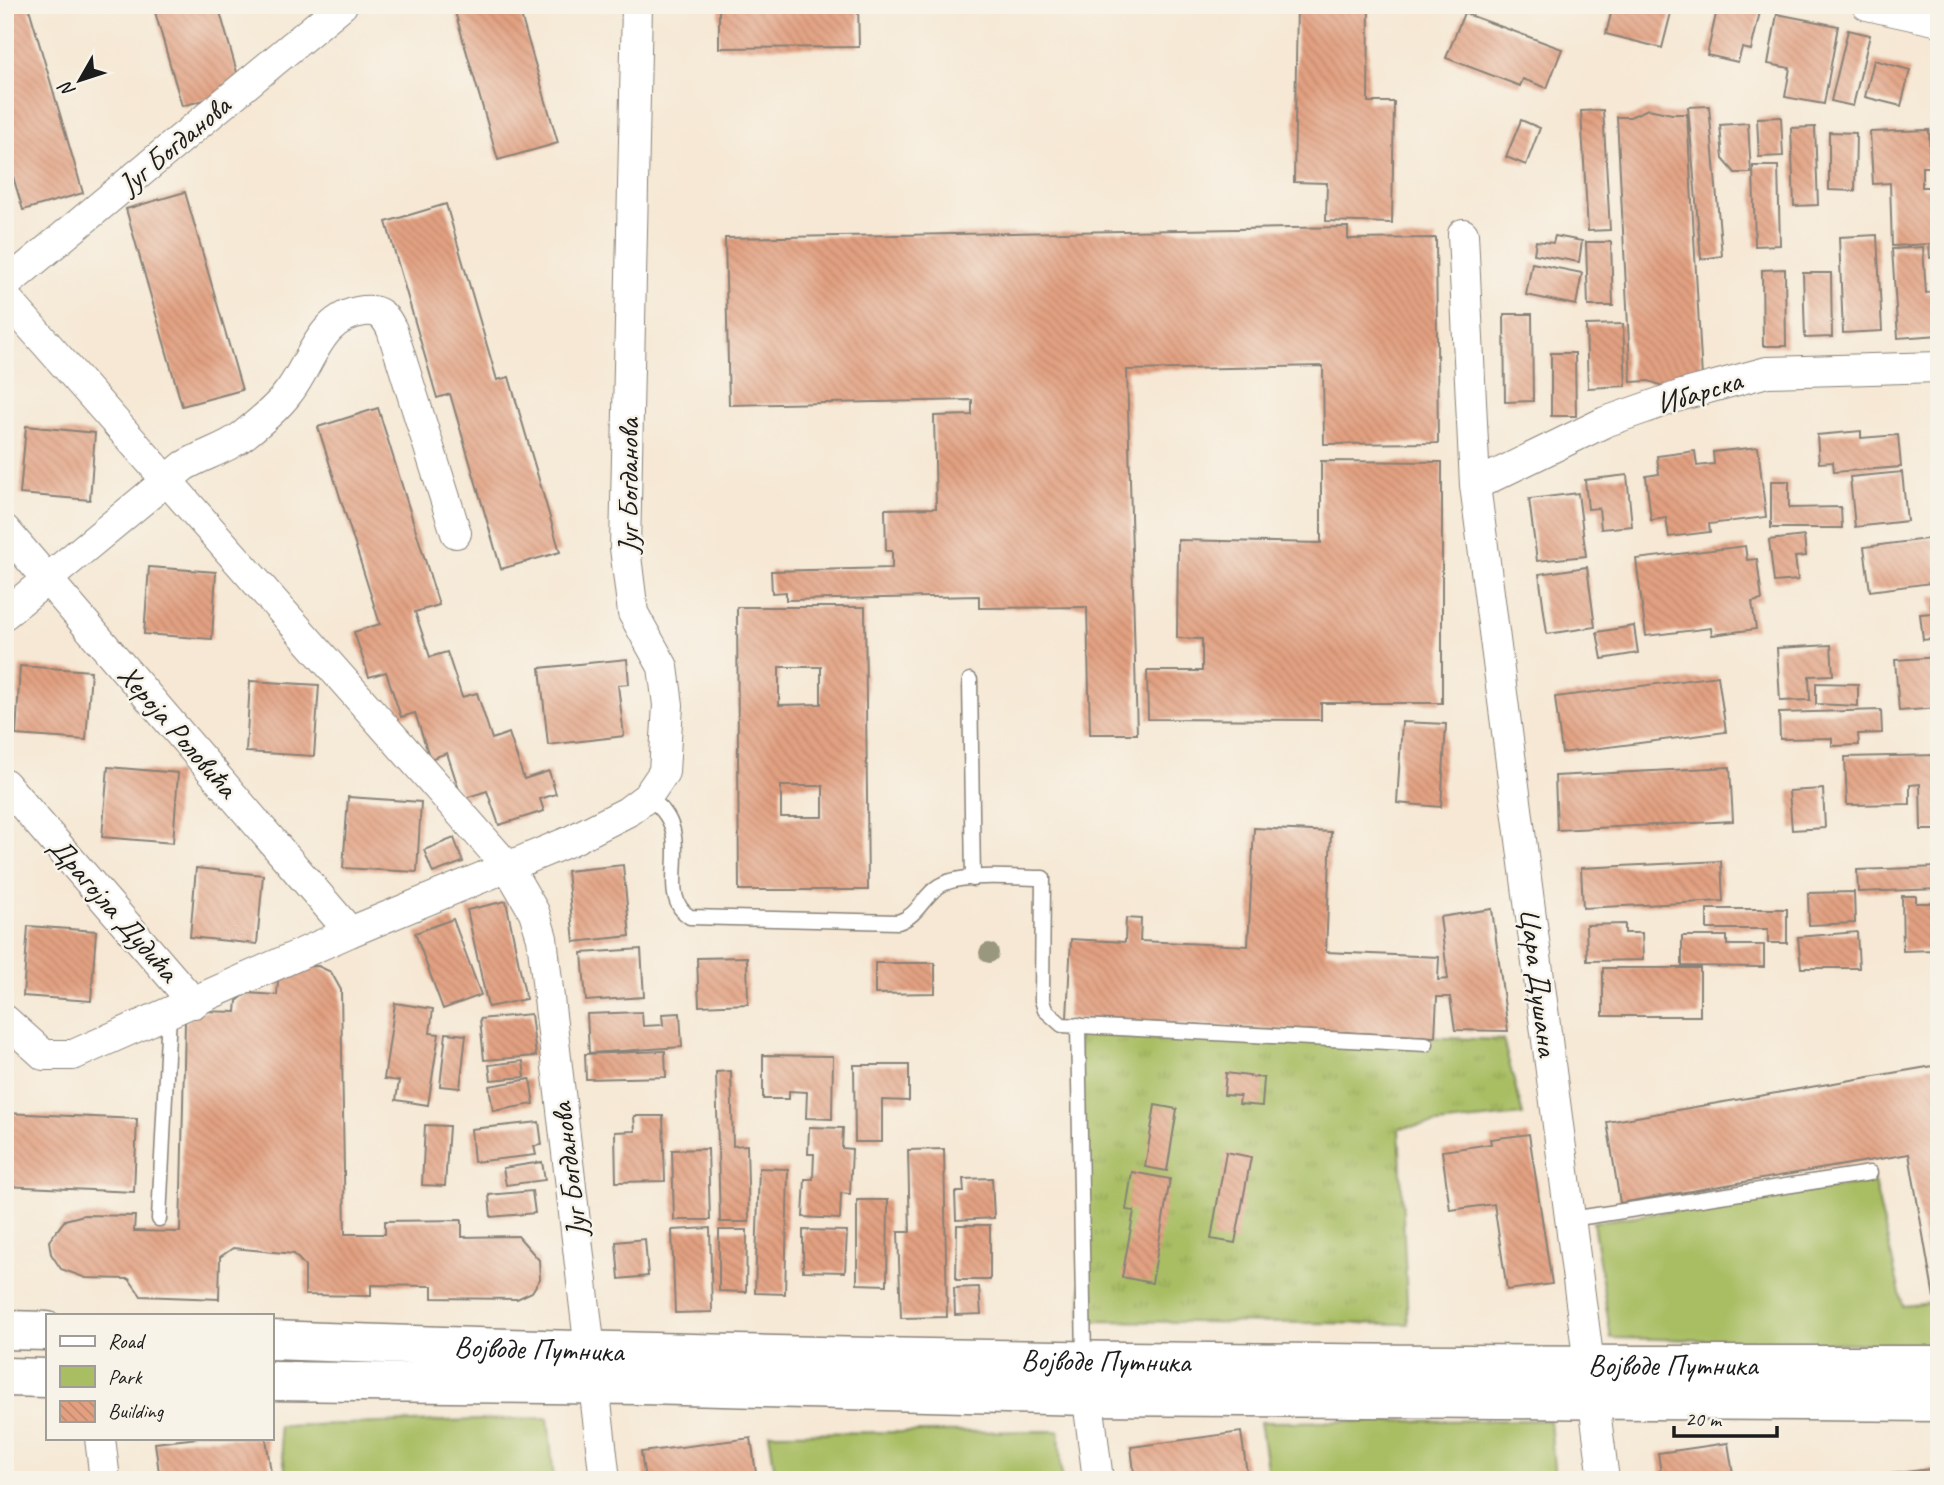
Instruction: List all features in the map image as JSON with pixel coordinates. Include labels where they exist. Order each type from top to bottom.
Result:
[{"type":"main road","points":[[5,1330],[46,1331]]},
{"type":"main road","name":"Војводе Путника","points":[[273,1340],[592,1367],[1086,1378],[1592,1383],[1939,1402]]},
{"type":"main road","name":"Војводе Путника","points":[[1592,1383],[1939,1365]]},
{"type":"main road","name":"Војводе Путника","points":[[273,1381],[592,1367]]},
{"type":"main road","points":[[5,1377],[46,1378]]},
{"type":"street","name":"Југ Богданова","points":[[5,285],[342,5]]},
{"type":"street","name":"Југ Богданова","points":[[508,867],[570,841],[627,812],[647,797],[664,772],[668,705],[663,667],[633,613],[625,548],[637,5]]},
{"type":"street","points":[[1867,5],[1939,20]]},
{"type":"street","name":"Цара Душана","points":[[1463,234],[1475,485],[1604,1480]]},
{"type":"street","name":"Југ Богданова","points":[[5,297],[508,867],[534,912],[542,938],[605,1480]]},
{"type":"street","points":[[5,614],[191,461],[217,452],[245,434],[288,395],[319,340],[330,326],[344,315],[373,310],[386,316],[456,533]]},
{"type":"street","name":"Ибарска","points":[[1475,485],[1605,422],[1682,395],[1767,372],[1939,367]]},
{"type":"street","name":"Хероја Роловића","points":[[5,530],[350,932]]},
{"type":"street","name":"Драгојла Дудића","points":[[5,784],[182,1008]]},
{"type":"street","points":[[5,1020],[44,1055],[73,1055],[350,932],[508,867]]},
{"type":"street","points":[[1086,1378],[1098,1480]]},
{"type":"street","points":[[100,1440],[104,1480]]},
{"type":"lane","points":[[970,680],[973,878]]},
{"type":"lane","points":[[647,797],[666,813],[674,828],[675,895],[682,912],[690,917],[898,922],[915,914],[927,896],[942,884],[973,878],[1043,877],[1042,1000],[1052,1019],[1062,1025],[1426,1044]]},
{"type":"lane","points":[[159,1219],[182,1008]]},
{"type":"lane","points":[[1078,1026],[1086,1378]]},
{"type":"lane","points":[[1570,1219],[1870,1173]]},
{"type":"green space","points":[[1078,1025],[1503,1040],[1523,1115],[1399,1128],[1408,1324],[1082,1321]]},
{"type":"green space","points":[[1874,1182],[1903,1306],[1939,1302],[1939,1345],[1611,1338],[1593,1222]]},
{"type":"green space","points":[[548,1418],[554,1480],[287,1480],[278,1426]]},
{"type":"green space","points":[[1550,1420],[1555,1480],[1269,1480],[1260,1422]]},
{"type":"green space","points":[[1059,1431],[1062,1480],[776,1480],[769,1433]]},
{"type":"building","points":[[5,5],[28,5],[83,193],[23,210],[5,150]]},
{"type":"building","points":[[153,5],[218,5],[242,90],[182,106]]},
{"type":"building","points":[[453,5],[518,5],[558,143],[498,160]]},
{"type":"building","points":[[719,5],[858,5],[859,47],[719,48]]},
{"type":"building","points":[[1297,5],[1369,5],[1368,102],[1394,102],[1392,223],[1326,221],[1327,183],[1294,182]]},
{"type":"building","points":[[1613,5],[1673,5],[1662,48],[1606,34]]},
{"type":"building","points":[[1718,5],[1760,12],[1751,50],[1742,48],[1738,62],[1707,55]]},
{"type":"building","points":[[1464,13],[1562,49],[1547,88],[1523,79],[1520,86],[1446,58]]},
{"type":"building","points":[[1777,14],[1838,26],[1824,104],[1785,97],[1790,68],[1768,64]]},
{"type":"building","points":[[1848,30],[1870,35],[1853,106],[1831,101]]},
{"type":"building","points":[[1874,60],[1910,70],[1901,106],[1865,97]]},
{"type":"building","points":[[1709,106],[1722,256],[1701,259],[1688,107]]},
{"type":"building","points":[[1648,109],[1687,114],[1702,378],[1663,386],[1649,381],[1631,382],[1617,117],[1630,117]]},
{"type":"building","points":[[1603,110],[1610,230],[1588,231],[1581,111]]},
{"type":"building","points":[[1781,117],[1783,156],[1759,157],[1757,118]]},
{"type":"building","points":[[1521,120],[1540,128],[1526,165],[1506,157]]},
{"type":"building","points":[[1748,123],[1751,173],[1735,173],[1723,159],[1720,125]]},
{"type":"building","points":[[1815,127],[1818,205],[1794,206],[1791,128]]},
{"type":"building","points":[[1929,130],[1930,167],[1922,167],[1922,187],[1933,187],[1935,218],[1939,218],[1939,257],[1930,258],[1929,244],[1892,246],[1890,183],[1873,184],[1870,132]]},
{"type":"building","points":[[1829,132],[1856,133],[1855,191],[1829,190]]},
{"type":"building","points":[[1753,166],[1778,166],[1780,245],[1755,246]]},
{"type":"building","points":[[185,192],[242,390],[182,406],[126,209]]},
{"type":"building","points":[[446,204],[497,380],[509,377],[560,552],[501,569],[450,394],[437,398],[386,222]]},
{"type":"building","points":[[1348,227],[1348,239],[1436,238],[1438,443],[1324,444],[1323,366],[1127,370],[1137,734],[1090,734],[1087,607],[979,608],[979,596],[786,600],[786,592],[772,593],[771,571],[892,568],[892,551],[886,551],[885,509],[936,508],[934,416],[972,415],[972,400],[729,405],[725,238]]},
{"type":"building","points":[[1877,235],[1882,331],[1843,333],[1839,237]]},
{"type":"building","points":[[1555,236],[1582,241],[1579,262],[1534,254],[1536,241],[1553,243]]},
{"type":"building","points":[[1586,242],[1611,242],[1613,306],[1588,306]]},
{"type":"building","points":[[1923,247],[1926,293],[1938,292],[1939,335],[1898,338],[1892,249]]},
{"type":"building","points":[[1532,263],[1582,273],[1576,305],[1526,295]]},
{"type":"building","points":[[1785,269],[1786,346],[1763,346],[1762,270]]},
{"type":"building","points":[[1803,273],[1831,273],[1832,337],[1805,338]]},
{"type":"building","points":[[1504,314],[1532,314],[1533,401],[1505,402]]},
{"type":"building","points":[[1623,324],[1626,386],[1588,388],[1586,325]]},
{"type":"building","points":[[1551,353],[1575,353],[1576,416],[1551,416]]},
{"type":"building","points":[[378,408],[439,605],[415,612],[430,657],[447,652],[462,697],[477,693],[492,739],[509,733],[524,779],[549,771],[556,794],[540,799],[544,811],[499,825],[487,791],[462,799],[447,753],[430,759],[415,713],[401,717],[386,672],[369,677],[354,632],[380,624],[318,427]]},
{"type":"building","points":[[26,426],[95,433],[90,500],[20,494]]},
{"type":"building","points":[[1861,431],[1861,438],[1898,435],[1901,467],[1834,472],[1833,462],[1819,463],[1817,435]]},
{"type":"building","points":[[1758,447],[1766,517],[1709,524],[1710,532],[1669,537],[1666,518],[1651,520],[1646,476],[1659,474],[1657,456],[1695,451],[1697,466],[1714,464],[1713,452]]},
{"type":"building","points":[[1321,461],[1442,462],[1442,703],[1321,703],[1321,720],[1148,719],[1147,671],[1202,671],[1202,639],[1177,638],[1178,540],[1321,543]]},
{"type":"building","points":[[1902,472],[1907,521],[1855,527],[1850,477]]},
{"type":"building","points":[[1627,475],[1632,526],[1601,529],[1599,508],[1588,509],[1585,480]]},
{"type":"building","points":[[1771,481],[1789,481],[1789,508],[1841,507],[1842,528],[1771,528]]},
{"type":"building","points":[[1578,493],[1586,556],[1537,561],[1529,499]]},
{"type":"building","points":[[1804,536],[1806,556],[1795,557],[1798,580],[1774,582],[1769,540]]},
{"type":"building","points":[[1934,538],[1939,582],[1870,591],[1864,547]]},
{"type":"building","points":[[1745,546],[1747,560],[1757,559],[1762,600],[1752,602],[1756,629],[1712,635],[1711,628],[1646,636],[1636,559]]},
{"type":"building","points":[[149,567],[216,572],[212,639],[144,634]]},
{"type":"building","points":[[1587,567],[1595,627],[1547,634],[1539,574]]},
{"type":"building","points":[[1939,596],[1939,638],[1923,640],[1920,614],[1932,613],[1930,597]]},
{"type":"building","points":[[737,607],[865,607],[868,890],[739,890]],"holes":[[[779,667],[821,667],[821,704],[779,705]],[[781,786],[823,786],[823,817],[781,817]]]},
{"type":"building","points":[[1634,626],[1638,653],[1602,659],[1597,632]]},
{"type":"building","points":[[1831,645],[1833,675],[1809,676],[1810,700],[1780,701],[1777,648]]},
{"type":"building","points":[[1939,657],[1939,708],[1899,711],[1895,660]]},
{"type":"building","points":[[627,659],[629,684],[618,685],[624,736],[548,745],[540,668]]},
{"type":"building","points":[[20,666],[91,671],[86,740],[16,735]]},
{"type":"building","points":[[1718,676],[1726,732],[1562,753],[1555,697]]},
{"type":"building","points":[[250,681],[319,685],[314,756],[246,752]]},
{"type":"building","points":[[1816,683],[1858,684],[1858,706],[1816,704]]},
{"type":"building","points":[[1881,710],[1882,733],[1858,734],[1859,745],[1832,746],[1832,738],[1780,739],[1779,713]]},
{"type":"building","points":[[1402,722],[1446,724],[1441,807],[1397,803]]},
{"type":"building","points":[[1939,755],[1939,830],[1921,830],[1920,784],[1910,785],[1910,804],[1847,805],[1845,757]]},
{"type":"building","points":[[108,767],[178,773],[173,843],[102,837]]},
{"type":"building","points":[[1730,767],[1733,821],[1557,830],[1555,776]]},
{"type":"building","points":[[1823,789],[1825,828],[1792,830],[1789,791]]},
{"type":"building","points":[[348,797],[421,802],[417,872],[343,868]]},
{"type":"building","points":[[1254,828],[1331,832],[1326,952],[1439,957],[1438,980],[1448,979],[1440,917],[1492,909],[1508,1031],[1455,1030],[1450,997],[1437,997],[1435,1037],[1067,1018],[1071,939],[1125,942],[1126,918],[1141,919],[1140,941],[1248,946]]},
{"type":"building","points":[[454,838],[463,862],[433,873],[424,850]]},
{"type":"building","points":[[1721,861],[1723,901],[1583,908],[1581,868]]},
{"type":"building","points":[[623,865],[630,936],[574,942],[567,871]]},
{"type":"building","points":[[1939,867],[1939,889],[1858,892],[1857,870]]},
{"type":"building","points":[[196,868],[263,875],[257,944],[190,937]]},
{"type":"building","points":[[1854,892],[1855,923],[1809,925],[1808,893]]},
{"type":"building","points":[[1902,896],[1916,896],[1916,903],[1934,903],[1936,950],[1903,951]]},
{"type":"building","points":[[506,901],[526,999],[488,1007],[467,910]]},
{"type":"building","points":[[1707,909],[1787,909],[1787,943],[1768,943],[1768,929],[1707,929]]},
{"type":"building","points":[[453,919],[481,995],[443,1009],[415,933]]},
{"type":"building","points":[[1625,924],[1625,933],[1642,933],[1643,960],[1587,961],[1586,925]]},
{"type":"building","points":[[28,926],[96,931],[91,1001],[23,996]]},
{"type":"building","points":[[1857,932],[1859,968],[1801,968],[1798,937]]},
{"type":"building","points":[[1682,936],[1727,936],[1727,945],[1764,945],[1764,967],[1682,966]]},
{"type":"building","points":[[641,949],[644,997],[586,1001],[582,953]]},
{"type":"building","points":[[747,957],[748,1004],[699,1006],[697,958]]},
{"type":"building","points":[[875,963],[935,963],[935,993],[875,994]]},
{"type":"building","points":[[318,966],[331,972],[341,990],[345,1234],[385,1234],[385,1221],[462,1220],[462,1237],[518,1236],[539,1260],[540,1279],[532,1292],[517,1299],[432,1298],[432,1286],[371,1285],[371,1296],[305,1295],[305,1266],[294,1254],[233,1248],[220,1257],[219,1299],[141,1296],[129,1279],[86,1278],[61,1269],[51,1254],[49,1241],[65,1220],[84,1215],[135,1216],[134,1231],[180,1232],[185,1022],[200,1011],[236,1012],[237,1001],[247,993],[277,995],[278,981],[292,967]]},
{"type":"building","points":[[1603,968],[1700,968],[1700,1016],[1603,1016]]},
{"type":"building","points":[[395,1003],[433,1009],[430,1033],[439,1034],[428,1105],[396,1100],[399,1081],[384,1079]]},
{"type":"building","points":[[642,1012],[643,1026],[663,1025],[662,1014],[680,1013],[682,1047],[589,1053],[587,1014]]},
{"type":"building","points":[[531,1014],[536,1056],[484,1060],[480,1019]]},
{"type":"building","points":[[446,1033],[466,1035],[460,1088],[440,1086]]},
{"type":"building","points":[[665,1051],[666,1077],[586,1079],[585,1054]]},
{"type":"building","points":[[763,1055],[833,1056],[832,1119],[806,1118],[807,1092],[789,1091],[789,1099],[763,1099]]},
{"type":"building","points":[[523,1061],[525,1077],[491,1080],[489,1065]]},
{"type":"building","points":[[854,1065],[909,1065],[909,1101],[882,1100],[882,1142],[855,1142]]},
{"type":"building","points":[[1939,1065],[1939,1297],[1934,1298],[1909,1154],[1620,1203],[1607,1122]]},
{"type":"building","points":[[731,1071],[733,1146],[747,1145],[749,1222],[720,1222],[716,1072]]},
{"type":"building","points":[[1226,1073],[1264,1078],[1262,1106],[1239,1104],[1240,1096],[1224,1095]]},
{"type":"building","points":[[530,1079],[534,1104],[493,1111],[489,1086]]},
{"type":"building","points":[[1155,1105],[1177,1109],[1167,1171],[1145,1167]]},
{"type":"building","points":[[5,1113],[137,1119],[134,1192],[5,1186]]},
{"type":"building","points":[[634,1116],[663,1116],[665,1181],[616,1182],[615,1132],[635,1131]]},
{"type":"building","points":[[539,1122],[542,1145],[534,1146],[536,1155],[474,1162],[471,1129]]},
{"type":"building","points":[[425,1125],[449,1126],[445,1186],[422,1185]]},
{"type":"building","points":[[809,1127],[843,1128],[842,1148],[852,1149],[850,1194],[841,1193],[840,1219],[803,1217],[805,1179],[813,1179],[814,1154],[808,1154]]},
{"type":"building","points":[[1529,1134],[1552,1284],[1507,1290],[1494,1204],[1450,1210],[1442,1151],[1491,1144],[1490,1139]]},
{"type":"building","points":[[708,1149],[710,1220],[674,1220],[672,1150]]},
{"type":"building","points":[[944,1149],[947,1317],[901,1318],[898,1232],[910,1232],[908,1150]]},
{"type":"building","points":[[1226,1152],[1251,1157],[1235,1243],[1211,1239]]},
{"type":"building","points":[[542,1162],[545,1180],[506,1185],[503,1168]]},
{"type":"building","points":[[759,1168],[788,1169],[785,1294],[755,1293]]},
{"type":"building","points":[[1132,1172],[1170,1179],[1152,1283],[1122,1277],[1134,1211],[1126,1210]]},
{"type":"building","points":[[992,1178],[994,1218],[956,1220],[955,1192],[964,1192],[963,1179]]},
{"type":"building","points":[[532,1191],[535,1213],[491,1217],[489,1195]]},
{"type":"building","points":[[857,1200],[888,1200],[887,1285],[857,1284]]},
{"type":"building","points":[[957,1225],[990,1225],[990,1280],[956,1280]]},
{"type":"building","points":[[710,1228],[712,1312],[675,1313],[672,1230]]},
{"type":"building","points":[[719,1230],[747,1230],[746,1292],[719,1291]]},
{"type":"building","points":[[803,1230],[847,1231],[845,1272],[803,1271]]},
{"type":"building","points":[[645,1239],[648,1276],[619,1279],[616,1242]]},
{"type":"building","points":[[979,1287],[981,1314],[955,1315],[954,1288]]},
{"type":"building","points":[[1241,1432],[1248,1480],[1135,1480],[1131,1447]]},
{"type":"building","points":[[751,1438],[757,1480],[645,1480],[641,1452]]},
{"type":"building","points":[[181,1440],[266,1440],[272,1480],[160,1480],[155,1443]]},
{"type":"building","points":[[1728,1443],[1734,1480],[1662,1480],[1658,1453]]},
{"type":"building","points":[[1939,1468],[1939,1480],[1858,1480],[1858,1478]]}]
